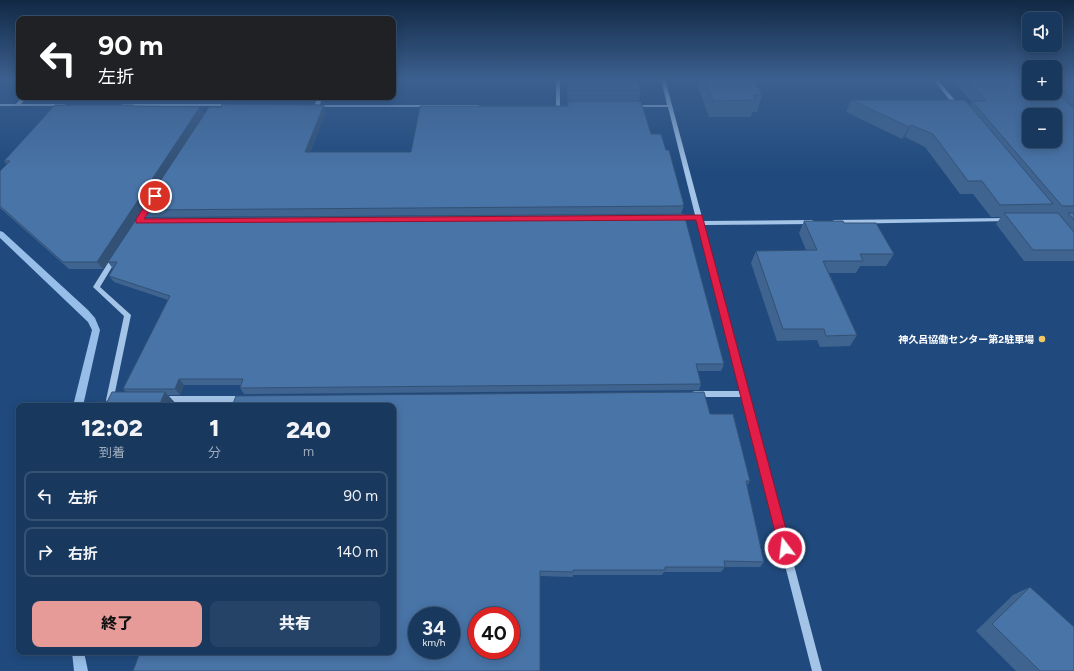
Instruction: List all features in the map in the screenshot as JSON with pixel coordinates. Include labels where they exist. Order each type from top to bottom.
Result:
[{"type":"street","points":[[671,110],[817,671]]},
{"type":"street","points":[[667,217],[700,220],[819,222]]},
{"type":"street","points":[[827,222],[1018,220]]},
{"type":"street","points":[[121,247],[96,286],[128,315],[110,400],[126,400]]},
{"type":"street","points":[[689,394],[745,394]]},
{"type":"street","points":[[157,399],[253,398]]},
{"type":"building","points":[[50,110],[198,110],[97,262],[63,262],[0,206],[0,171],[10,161],[4,161]]},
{"type":"building","points":[[207,110],[322,110],[305,152],[411,152],[419,110],[644,110],[651,134],[661,134],[666,150],[669,150],[684,205],[141,210]]},
{"type":"building","points":[[873,110],[974,110],[1053,204],[1000,205],[982,181],[968,181],[933,134],[911,125],[909,127]]},
{"type":"building","points":[[980,110],[1022,110],[1022,148],[1062,148],[1062,110],[1074,110],[1074,206],[1062,206]]},
{"type":"building","points":[[1004,213],[1058,213],[1074,232],[1074,250],[1033,250]]},
{"type":"building","points":[[1068,213],[1074,213],[1074,220]]},
{"type":"building","points":[[684,214],[724,364],[696,364],[701,384],[240,388],[243,379],[179,379],[175,389],[123,389],[170,296],[109,276],[117,262],[108,262],[137,218]]},
{"type":"building","points":[[804,221],[876,223],[894,254],[860,254],[863,261],[823,261],[857,335],[826,336],[824,329],[783,329],[756,251],[817,250]]},
{"type":"building","points":[[112,392],[165,392],[160,403],[97,403],[107,402]]},
{"type":"building","points":[[704,392],[710,414],[733,414],[750,481],[746,481],[764,562],[724,561],[725,567],[665,567],[665,570],[573,570],[573,572],[540,571],[540,671],[133,671],[139,655],[396,655],[396,403],[233,403],[236,396]]},
{"type":"building","points":[[1030,587],[1074,627],[1074,671],[1040,671],[992,624]]},
{"type":"waterway","points":[[0,234],[92,320],[96,330],[79,403]]},
{"type":"waterway","points":[[78,655],[81,671]]},
{"type":"place","name":"神久呂協働センター第2駐車場","points":[[1042,339]]},
{"type":"route","points":[[155,196],[138,221],[699,217],[785,548]]}]
